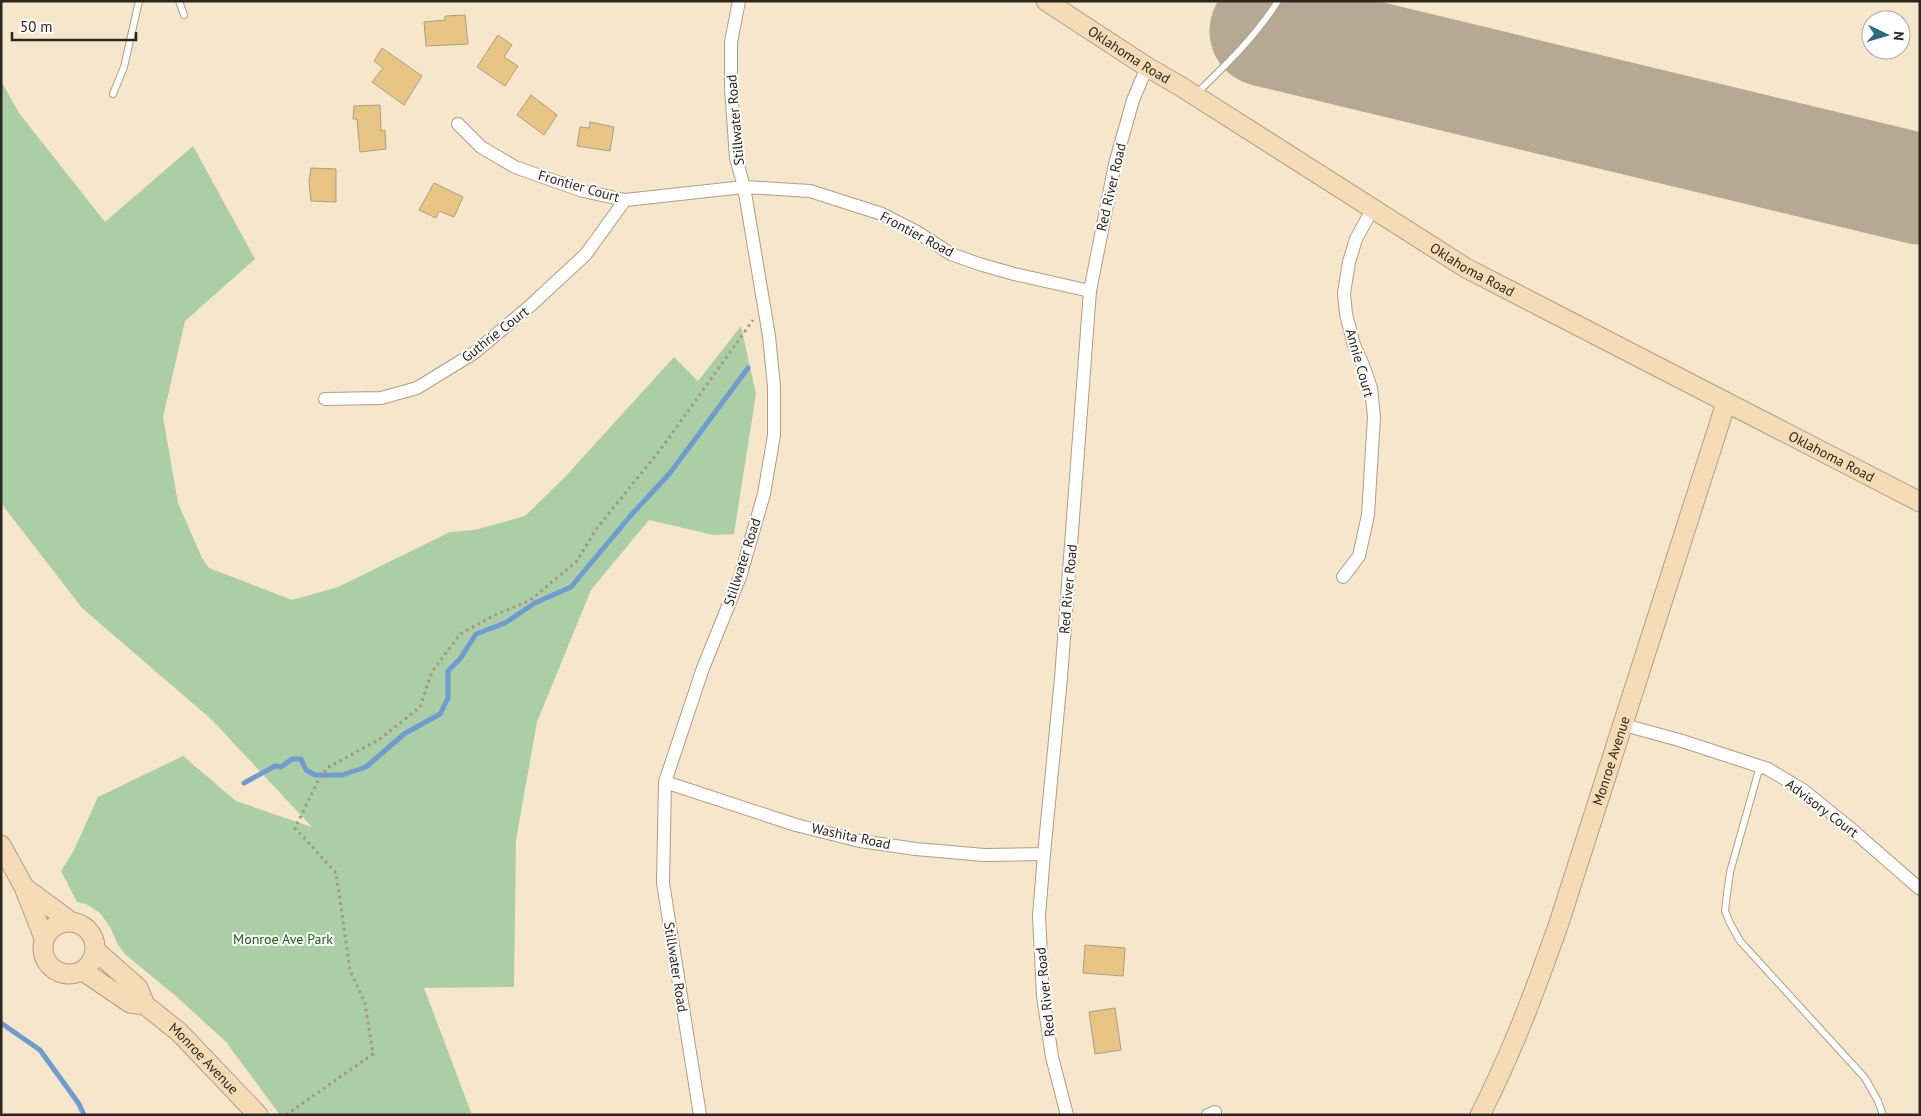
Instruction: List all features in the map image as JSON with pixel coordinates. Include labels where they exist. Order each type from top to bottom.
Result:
[{"type":"street","name":"Stillwater Road","points":[[700,1115],[663,884],[665,782],[702,668],[740,577],[764,494],[774,435],[774,387],[769,336],[744,187],[736,158],[731,88],[731,42],[739,1]]},
{"type":"street","name":"Oklahoma Road","points":[[1046,1],[1147,67],[1195,95],[1466,268],[1920,502]]},
{"type":"street","name":"Red River Road","points":[[1067,1115],[1052,1057],[1043,996],[1039,916],[1063,649],[1090,291],[1115,164],[1133,100],[1147,67]]},
{"type":"street","name":"Frontier Court","points":[[458,124],[481,147],[515,167],[583,190],[625,200],[744,187]]},
{"type":"street","name":"Frontier Road","points":[[744,187],[810,191],[850,203],[882,214],[917,232],[951,254],[1014,274],[1090,291]]},
{"type":"street","name":"Guthrie Court","points":[[325,399],[381,398],[417,388],[474,353],[530,306],[586,254],[625,200]]},
{"type":"street","name":"Annie Court","points":[[1343,577],[1359,556],[1368,515],[1374,417],[1371,388],[1354,345],[1346,314],[1344,292],[1349,262],[1356,239],[1373,208]]},
{"type":"street","name":"Monroe Avenue","points":[[1480,1115],[1499,1078],[1530,1006],[1559,923],[1726,403]]},
{"type":"street","name":"Advisory Court","points":[[1624,725],[1679,740],[1768,769],[1803,790],[1920,889]]},
{"type":"street","name":"Washita Road","points":[[665,782],[796,824],[860,841],[916,849],[984,855],[1044,854]]},
{"type":"street","name":"Monroe Avenue","points":[[1,845],[24,887],[44,938],[42,947],[48,965],[55,971],[64,974],[73,975],[82,971],[130,1003],[145,1005]]},
{"type":"street","name":"Monroe Avenue","points":[[24,887],[71,922],[81,924],[89,931],[94,940],[96,950],[138,988],[145,1005],[179,1032],[258,1115]]},
{"type":"street","points":[[44,938],[51,929],[60,923],[71,922]]},
{"type":"street","points":[[82,971],[94,959],[96,950]]},
{"type":"lane","points":[[113,94],[124,67],[139,1]]},
{"type":"lane","points":[[179,1],[184,15]]},
{"type":"lane","points":[[1195,95],[1243,48],[1278,1]]},
{"type":"lane","points":[[1760,766],[1730,872],[1725,911],[1727,917],[1740,940],[1865,1078],[1878,1100],[1883,1115]]},
{"type":"path","points":[[286,1115],[373,1054],[365,1003],[350,970],[336,873],[295,828],[318,781],[328,768],[380,739],[420,707],[432,672],[460,634],[497,614],[529,600],[576,562],[597,528],[661,449],[764,305]]},
{"type":"green space","name":"Monroe Ave Park","points":[[1,81],[19,113],[105,222],[193,146],[255,259],[185,321],[163,417],[178,503],[202,558],[209,568],[292,600],[338,587],[450,532],[475,530],[525,516],[565,477],[674,357],[698,381],[741,326],[756,394],[734,534],[713,535],[649,520],[591,590],[537,722],[516,840],[514,987],[424,988],[472,1115],[280,1115],[226,1042],[177,997],[126,955],[118,945],[110,927],[100,913],[86,904],[77,902],[61,871],[73,852],[98,797],[183,756],[236,801],[312,827],[211,719],[82,608],[1,503]]},
{"type":"building","points":[[465,15],[468,44],[426,46],[424,22],[445,20],[445,16]]},
{"type":"building","points":[[498,35],[512,45],[504,57],[518,66],[505,86],[477,67]]},
{"type":"building","points":[[382,48],[422,76],[404,105],[372,82],[383,68],[374,61]]},
{"type":"building","points":[[531,95],[557,115],[544,135],[517,115]]},
{"type":"building","points":[[380,105],[381,131],[385,130],[386,149],[360,152],[357,119],[353,119],[354,106]]},
{"type":"building","points":[[590,122],[614,127],[610,151],[577,146],[580,127],[589,128]]},
{"type":"building","points":[[311,168],[336,169],[336,202],[311,201],[309,181]]},
{"type":"building","points":[[434,183],[463,197],[454,217],[439,211],[436,218],[419,210]]},
{"type":"building","points":[[1085,945],[1125,948],[1123,976],[1083,973]]},
{"type":"building","points":[[1115,1008],[1121,1050],[1095,1054],[1089,1012]]},
{"type":"waterway","points":[[244,783],[275,766],[281,767],[292,759],[301,759],[306,770],[315,775],[342,775],[366,767],[404,734],[440,714],[448,698],[448,671],[460,659],[476,634],[505,623],[535,603],[571,587],[632,514],[670,473],[748,368]]},
{"type":"waterway","points":[[1,1023],[40,1050],[79,1104],[84,1115]]},
{"type":"runway","points":[[1265,31],[1920,189]]}]
